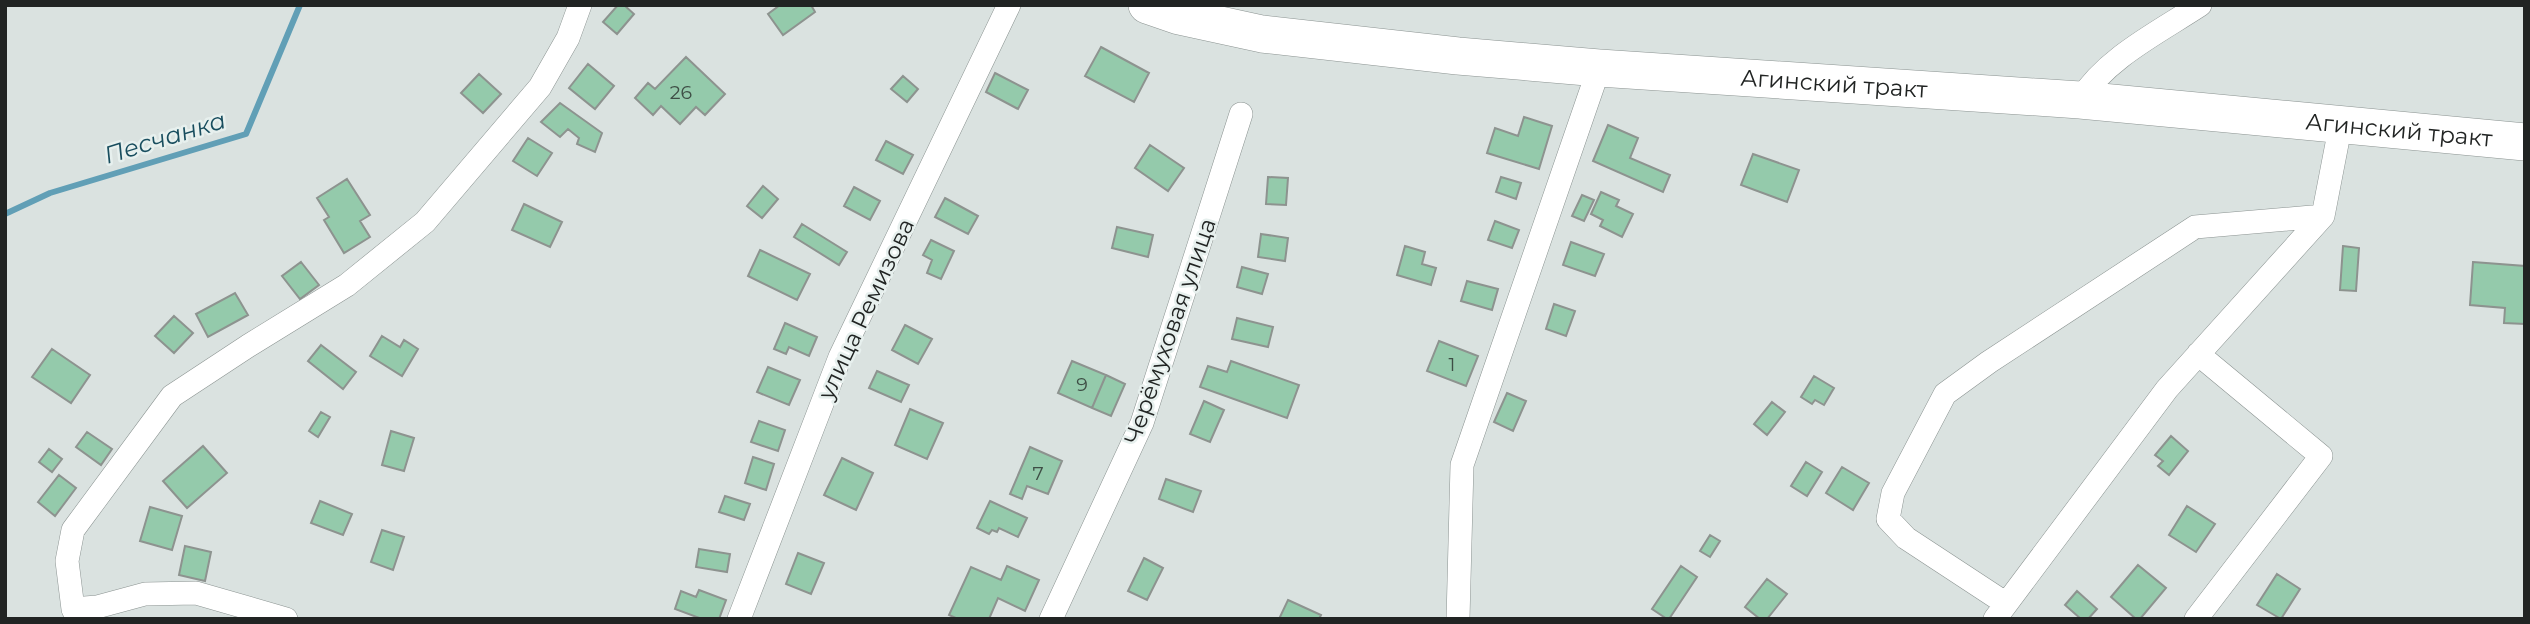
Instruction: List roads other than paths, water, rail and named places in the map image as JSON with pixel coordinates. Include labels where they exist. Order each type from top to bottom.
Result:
[{"type":"highway","name":"Агинский тракт","points":[[1147,5],[1179,16],[1262,34],[1458,57],[2080,100],[2525,142]]},
{"type":"street","points":[[286,619],[196,593],[145,594],[76,614],[67,561],[73,530],[172,396],[248,345],[347,285],[425,222],[540,87],[568,38],[580,5]]},
{"type":"street","name":"улица Ремизова","points":[[739,619],[840,357],[1009,5]]},
{"type":"street","points":[[2080,100],[2091,82],[2125,55],[2200,5]]},
{"type":"street","points":[[1458,619],[1462,465],[1600,68]]},
{"type":"street","name":"Черёмуховая улица","points":[[1051,619],[1142,424],[1241,114]]},
{"type":"street","points":[[2323,216],[2196,227],[1989,362],[1945,394],[1893,493],[1888,519],[1906,538],[2000,611],[2167,389],[2323,216],[2341,123]]},
{"type":"street","points":[[2196,619],[2321,456],[2198,354]]},
{"type":"waterway","name":"Песчанка","points":[[5,214],[50,193],[246,134],[300,5]]}]
